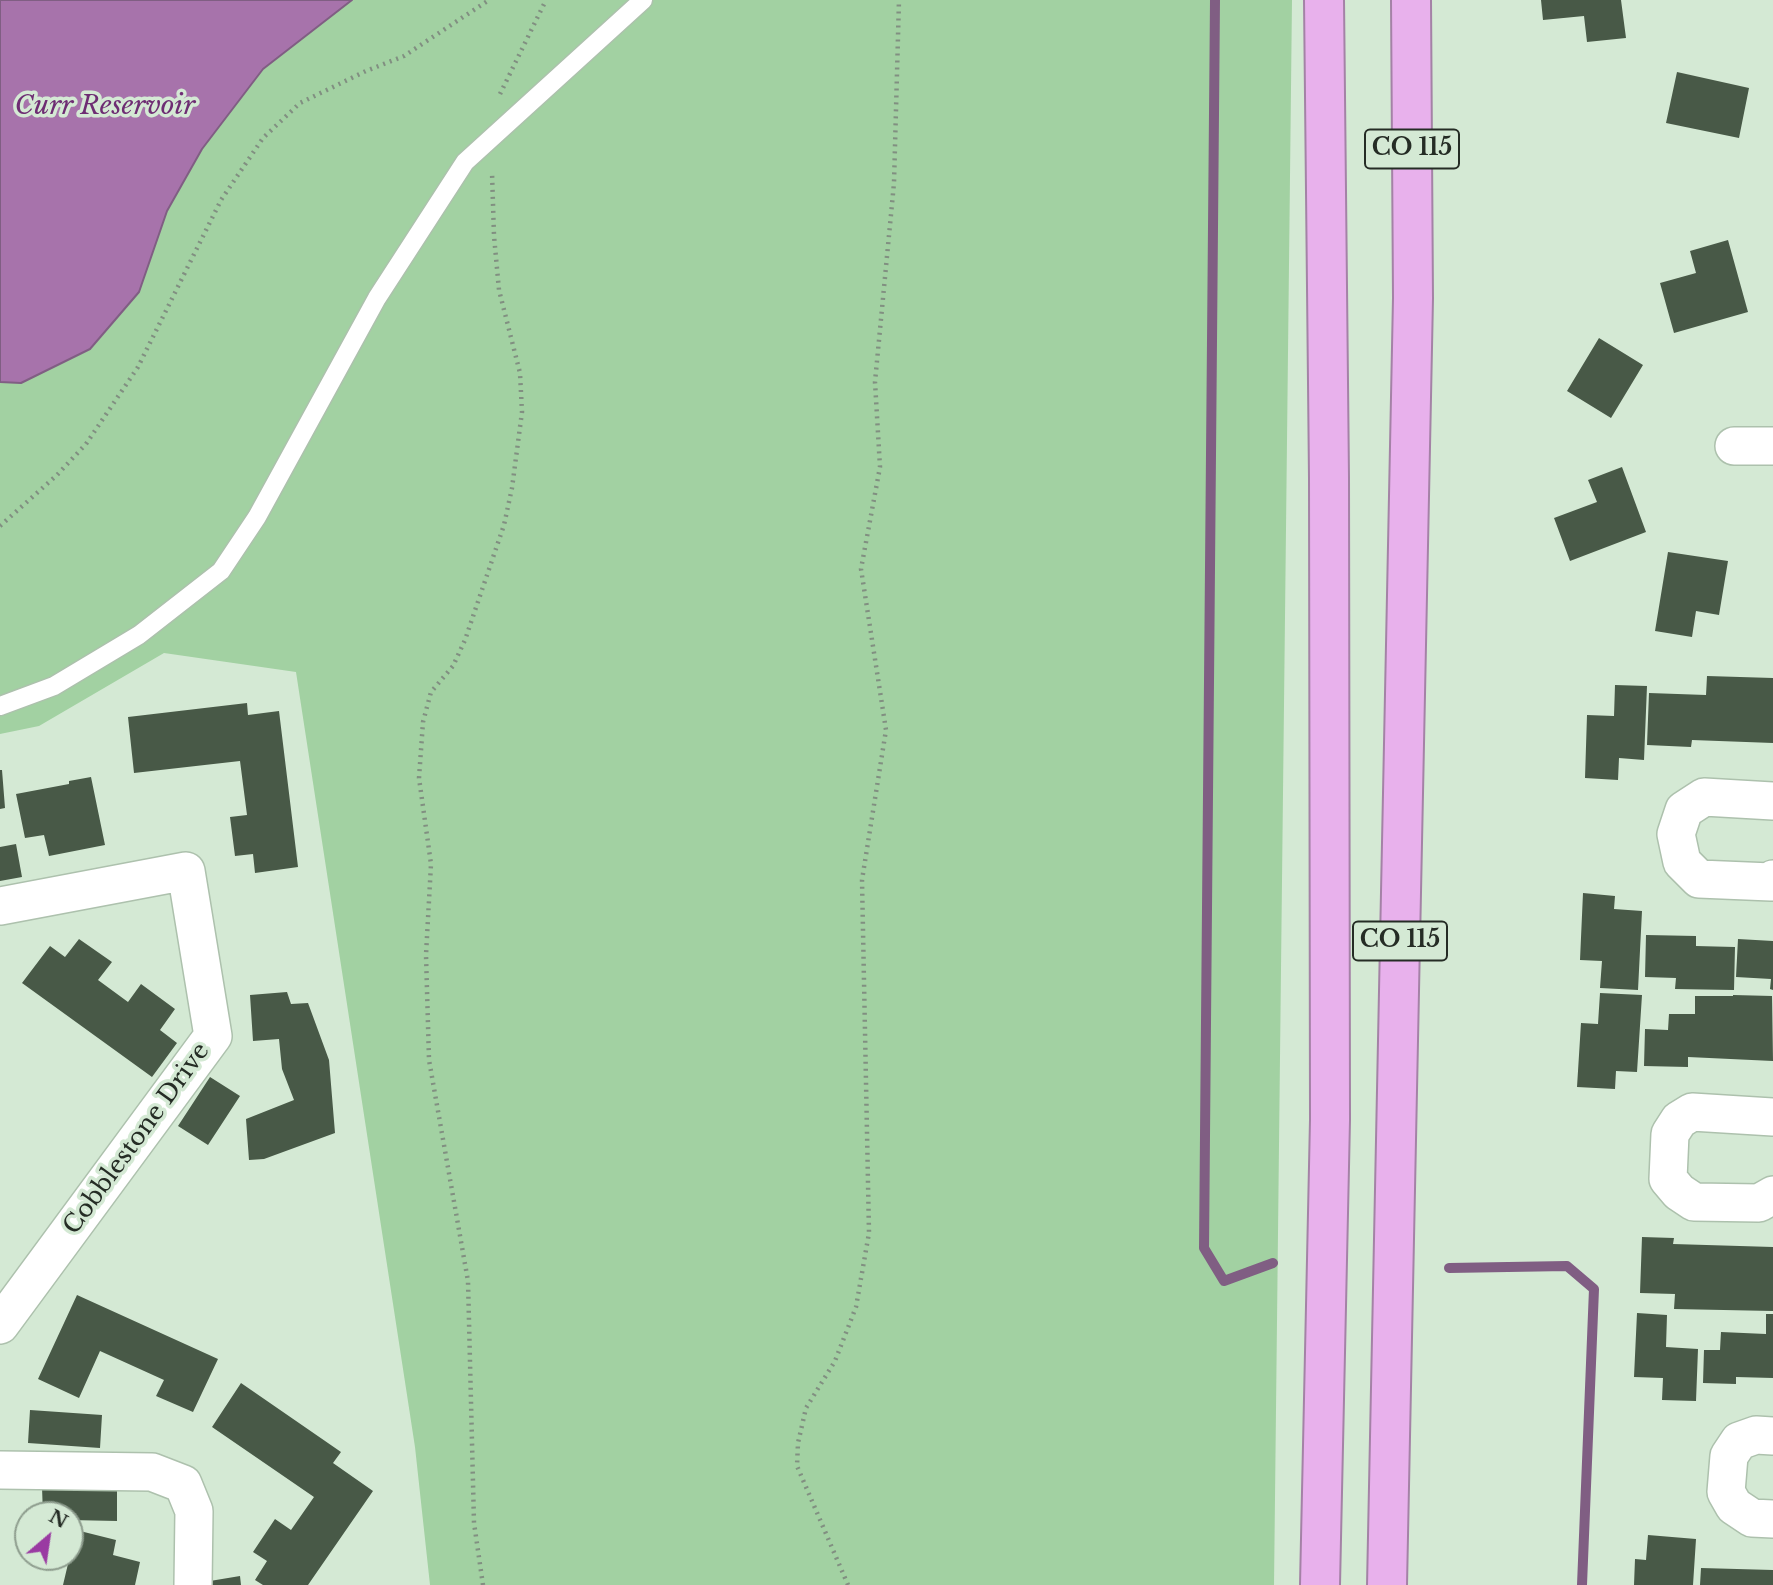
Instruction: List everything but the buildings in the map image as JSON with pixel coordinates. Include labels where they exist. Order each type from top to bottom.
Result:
[{"type":"highway","name":"CO 115","points":[[1320,1585],[1329,1120],[1329,478],[1324,0]]},
{"type":"highway","name":"CO 115","points":[[1387,1585],[1413,298],[1411,0]]},
{"type":"street","points":[[1734,446],[1773,446]]},
{"type":"street","points":[[1773,802],[1704,797],[1684,810],[1676,834],[1682,862],[1699,879],[1771,882],[1773,879]]},
{"type":"street","name":"Cobblestone Drive","points":[[0,906],[186,871],[213,1036],[0,1325]]},
{"type":"street","points":[[1773,1117],[1692,1112],[1679,1120],[1670,1134],[1668,1179],[1679,1192],[1694,1202],[1759,1203],[1773,1195]]},
{"type":"street","points":[[1773,1436],[1756,1435],[1740,1441],[1729,1456],[1726,1492],[1734,1506],[1752,1518],[1773,1519]]},
{"type":"street","points":[[0,1470],[152,1472],[183,1484],[194,1511],[193,1585]]},
{"type":"lane","points":[[0,705],[54,686],[139,635],[221,571],[257,517],[377,298],[465,162],[643,0]]},
{"type":"path","points":[[0,526],[57,475],[94,433],[138,367],[221,200],[263,138],[300,103],[404,56],[489,0]]},
{"type":"path","points":[[483,1585],[474,1523],[468,1281],[429,1060],[426,954],[431,864],[419,778],[423,722],[431,692],[453,666],[465,640],[504,525],[512,488],[522,412],[520,373],[499,290],[494,236],[492,136],[501,92],[546,0]]},
{"type":"path","points":[[848,1585],[797,1466],[798,1443],[806,1408],[835,1361],[856,1307],[869,1233],[862,880],[886,730],[861,569],[880,467],[875,382],[894,183],[899,0]]},
{"type":"green space","points":[[352,0],[1292,0],[1274,1585],[430,1585],[415,1447],[296,672],[164,653],[39,726],[0,734],[0,382],[21,383],[91,349],[139,292],[167,211],[202,149],[263,69]]},
{"type":"water","name":"Curr Reservoir","points":[[0,0],[352,0],[263,69],[202,149],[167,211],[139,292],[90,349],[21,383],[0,382]]},
{"type":"waterway","points":[[1215,0],[1204,1248],[1224,1281],[1273,1263]]},
{"type":"waterway","points":[[1449,1268],[1567,1266],[1594,1289],[1582,1585]]}]
